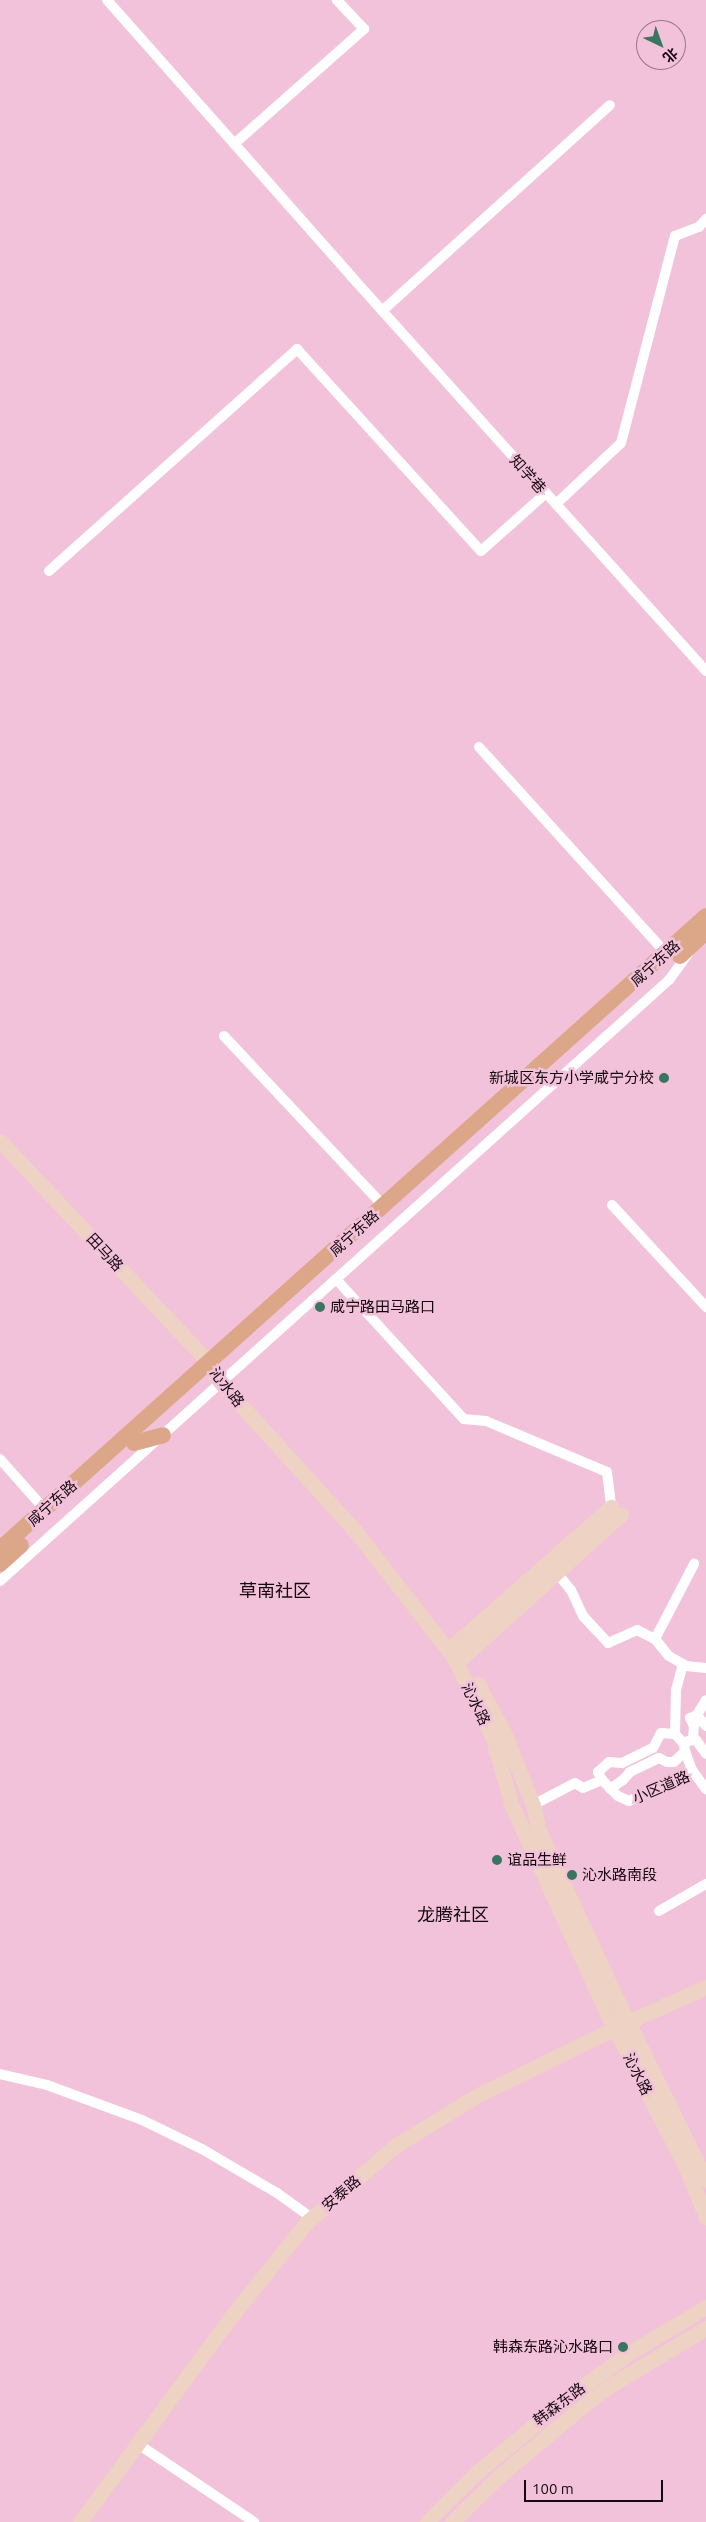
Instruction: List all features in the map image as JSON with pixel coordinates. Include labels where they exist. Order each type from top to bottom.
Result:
[{"type":"main road","name":"咸宁东路","points":[[0,1549],[216,1370],[706,916]]},
{"type":"main road","name":"咸宁东路","points":[[0,1564],[702,936]]},
{"type":"main road","name":"田马路","points":[[0,1141],[216,1370]]},
{"type":"main road","name":"沁水路","points":[[216,1370],[363,1527],[455,1644],[463,1657],[504,1733],[533,1805],[539,1831],[621,2025],[686,2168],[706,2217]]},
{"type":"main road","name":"沁水路","points":[[216,1370],[356,1532],[454,1658],[492,1736],[512,1806],[621,2025],[706,2180]]},
{"type":"main road","points":[[134,1443],[163,1434]]},
{"type":"main road","points":[[463,1657],[552,1568],[616,1511]]},
{"type":"main road","points":[[455,1644],[552,1568]]},
{"type":"main road","name":"安泰路","points":[[80,2522],[230,2318],[312,2218],[395,2146],[478,2096],[621,2025],[706,1987]]},
{"type":"main road","points":[[662,2333],[706,2295]]},
{"type":"main road","name":"韩森东路","points":[[427,2522],[475,2474],[522,2432],[628,2353],[706,2307]]},
{"type":"main road","name":"韩森东路","points":[[452,2522],[499,2476],[565,2420],[616,2382],[706,2328]]},
{"type":"main road","points":[[663,2353],[706,2338]]},
{"type":"street","name":"知学巷","points":[[107,0],[382,311],[706,671]]},
{"type":"street","points":[[234,144],[364,30],[337,0]]},
{"type":"street","points":[[382,311],[610,106]]},
{"type":"street","points":[[556,504],[621,443],[675,236],[699,227],[706,219]]},
{"type":"street","points":[[49,571],[297,349],[481,551],[546,493]]},
{"type":"street","points":[[0,1581],[163,1434],[216,1370],[378,1200],[642,964],[666,953],[479,747]]},
{"type":"street","points":[[0,1540],[40,1504],[336,1279],[669,980],[702,936]]},
{"type":"street","points":[[224,1036],[378,1200]]},
{"type":"street","points":[[612,1205],[705,1305]]},
{"type":"street","points":[[336,1279],[464,1419],[486,1421],[606,1472],[616,1511]]},
{"type":"street","points":[[0,1459],[40,1504]]},
{"type":"street","points":[[655,1639],[694,1564]]},
{"type":"street","points":[[552,1568],[571,1590],[583,1616],[608,1642],[637,1630],[655,1639],[669,1656],[683,1664],[706,1668]]},
{"type":"street","points":[[675,1734],[676,1690],[683,1664]]},
{"type":"street","points":[[653,1748],[659,1758],[667,1762],[674,1762],[687,1745],[694,1726],[690,1718],[698,1715],[706,1700]]},
{"type":"street","points":[[698,1715],[706,1726]]},
{"type":"street","points":[[533,1805],[575,1783],[583,1788],[602,1780],[598,1772],[609,1762],[622,1763],[653,1748],[661,1734],[675,1734],[687,1745],[692,1770]]},
{"type":"street","points":[[687,1745],[696,1740],[706,1754]]},
{"type":"street","points":[[610,1789],[623,1780],[630,1772],[659,1758]]},
{"type":"street","name":"小区道路","points":[[602,1780],[618,1796],[629,1801],[692,1770],[706,1789]]},
{"type":"street","points":[[659,1910],[706,1884]]},
{"type":"street","points":[[0,2074],[47,2085],[142,2120],[202,2149],[278,2193],[312,2218]]},
{"type":"street","points":[[138,2444],[254,2522]]},
{"type":"place","name":"新城区东方小学咸宁分校","points":[[664,1078]]},
{"type":"place","name":"咸宁路田马路口","points":[[320,1307]]},
{"type":"place","name":"谊品生鲜","points":[[497,1860]]},
{"type":"place","name":"沁水路南段","points":[[572,1875]]},
{"type":"place","name":"韩森东路沁水路口","points":[[623,2347]]},
{"type":"district","name":"草南社区","points":[[275,1590]]},
{"type":"district","name":"龙腾社区","points":[[453,1914]]}]
